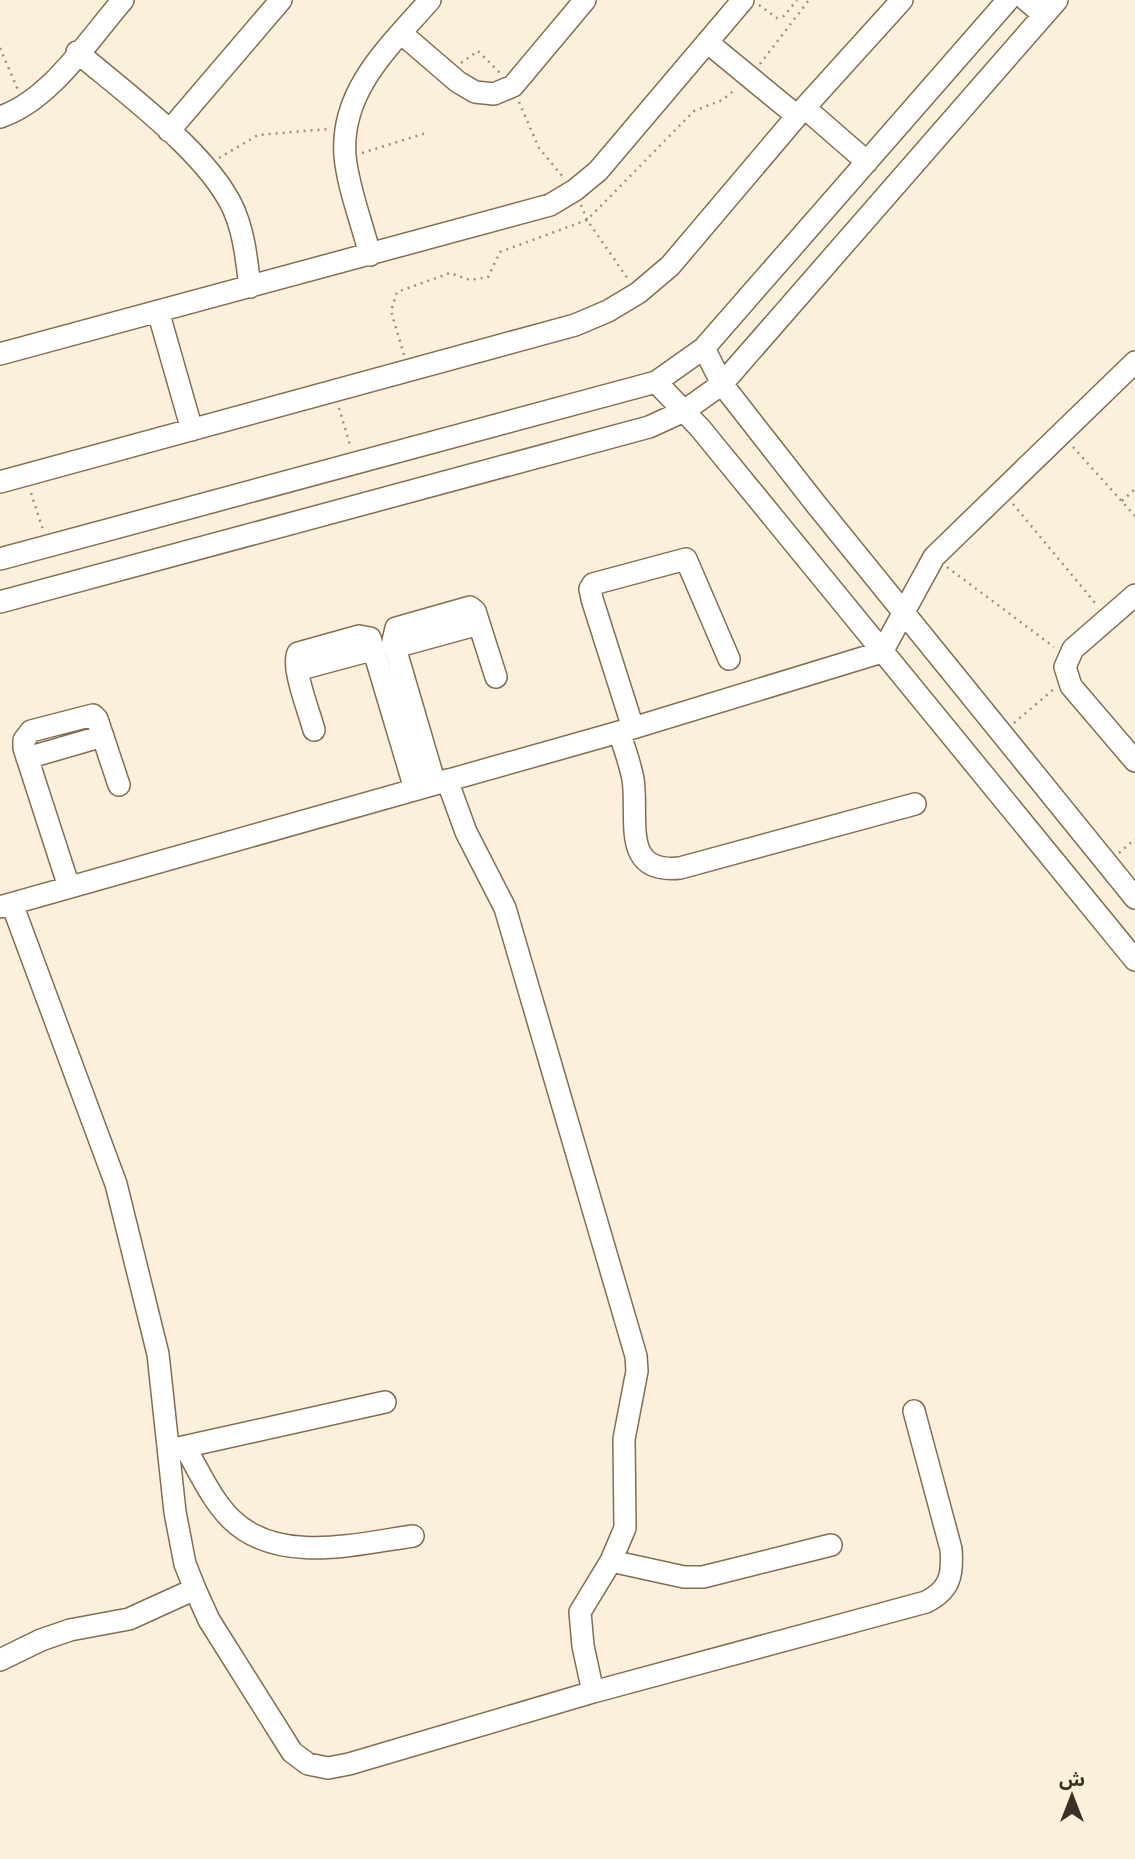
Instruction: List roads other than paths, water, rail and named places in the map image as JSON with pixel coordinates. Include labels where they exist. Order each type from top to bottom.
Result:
[{"type":"street","points":[[0,117],[25,106],[41,93],[122,0]]},
{"type":"street","points":[[169,131],[281,0]]},
{"type":"street","points":[[370,255],[345,158],[345,127],[353,98],[368,72],[430,0]]},
{"type":"street","points":[[401,33],[449,75],[475,92],[494,94],[513,86],[585,0]]},
{"type":"street","points":[[0,354],[550,205],[575,190],[598,171],[743,0]]},
{"type":"street","points":[[0,482],[575,325],[608,312],[638,293],[670,266],[801,112],[902,0]]},
{"type":"street","points":[[0,559],[656,382],[704,348],[1008,0]]},
{"type":"street","points":[[0,602],[649,427],[684,411],[722,384],[1050,7],[1026,0]]},
{"type":"street","points":[[707,41],[750,77],[867,162]]},
{"type":"street","points":[[77,52],[169,131],[222,190],[237,217],[250,287]]},
{"type":"street","points":[[158,311],[192,430]]},
{"type":"street","points":[[704,348],[722,384],[1135,898]]},
{"type":"street","points":[[914,1411],[951,1549],[951,1576],[939,1595],[926,1602],[593,1692],[349,1764],[328,1768],[308,1764],[292,1752],[279,1736],[209,1620],[195,1589],[180,1542],[177,1448],[156,1341],[116,1184],[6,905],[626,730],[882,652],[934,557],[1135,362]]},
{"type":"street","points":[[656,382],[684,411],[1135,960]]},
{"type":"street","points":[[729,659],[686,559],[593,584],[590,589],[626,730],[633,780],[633,816],[639,850],[648,864],[656,869],[693,864],[915,804]]},
{"type":"street","points":[[1135,595],[1108,618],[1067,667],[1135,761]]},
{"type":"street","points":[[385,648],[396,628],[464,607],[473,609],[496,677]]},
{"type":"street","points":[[314,730],[297,670],[296,659],[302,650],[363,635],[385,648],[432,785],[466,832],[505,908],[636,1356],[637,1371],[624,1439],[625,1528],[611,1561],[580,1612],[583,1646],[593,1692]]},
{"type":"street","points":[[69,887],[23,744],[31,731],[87,715],[96,716],[120,785]]},
{"type":"street","points":[[177,1448],[385,1402]]},
{"type":"street","points":[[177,1448],[232,1520],[264,1538],[306,1548],[412,1536]]},
{"type":"street","points":[[611,1561],[684,1577],[703,1577],[831,1545]]},
{"type":"street","points":[[0,1660],[41,1640],[70,1630],[129,1619],[195,1589]]}]
